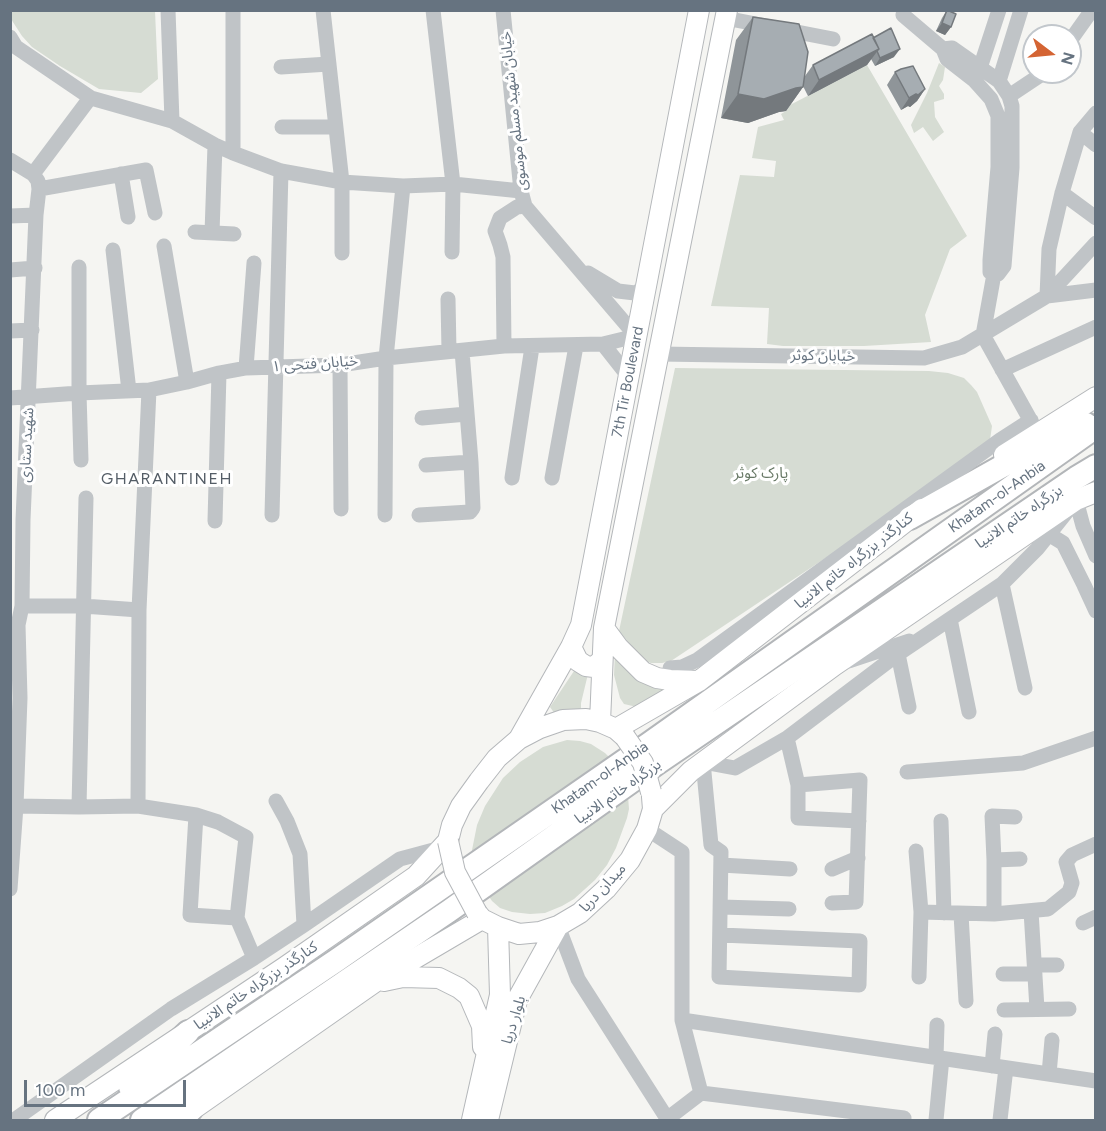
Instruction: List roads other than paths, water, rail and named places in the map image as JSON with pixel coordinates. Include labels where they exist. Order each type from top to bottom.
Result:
[{"type":"highway","points":[[909,518],[1065,431],[1095,421]]},
{"type":"highway","name":"Khatam-ol-Anbia","points":[[97,1120],[337,960],[660,737],[1095,427]]},
{"type":"highway","name":"بزرگراه خاتم الانبیا","points":[[142,1120],[449,911],[666,758],[1087,481]]},
{"type":"highway","points":[[97,1120],[188,1032]]},
{"type":"highway","points":[[171,1120],[184,1115]]},
{"type":"main road","points":[[699,12],[726,14]]},
{"type":"main road","name":"7th Tir Boulevard","points":[[519,739],[581,625],[699,12]]},
{"type":"main road","name":"7th Tir Boulevard","points":[[614,729],[602,660],[604,628],[726,14]]},
{"type":"main road","points":[[663,202],[688,206]]},
{"type":"main road","name":"کنارگذر بزرگراه خاتم الانبیا","points":[[614,729],[699,681],[909,518],[1034,426],[1095,396]]},
{"type":"main road","points":[[184,1115],[375,982],[486,920],[455,872],[444,844],[461,806],[497,758],[519,739],[563,720],[586,719],[614,729],[643,763],[652,800],[1087,481]]},
{"type":"main road","points":[[604,628],[618,647],[643,672],[657,678],[699,681]]},
{"type":"main road","points":[[571,647],[578,661],[586,666],[594,667],[602,660]]},
{"type":"main road","name":"میدان دریا","points":[[486,920],[519,934],[540,932],[558,926],[580,914],[606,889],[630,860],[647,829],[652,800]]},
{"type":"main road","name":"کنارگذر بزرگراه خاتم الانبیا","points":[[55,1120],[294,961],[416,876],[444,844]]},
{"type":"main road","name":"بلوار دریا","points":[[472,1120],[500,994],[486,920]]},
{"type":"main road","name":"بلوار دریا","points":[[488,1120],[517,1000],[558,926]]},
{"type":"main road","points":[[375,982],[403,977],[439,978],[470,996],[482,1026],[484,1070]]},
{"type":"street","points":[[168,10],[172,121]]},
{"type":"street","points":[[233,10],[233,153]]},
{"type":"street","points":[[323,10],[342,182],[342,253]]},
{"type":"street","points":[[433,10],[453,184],[452,252]]},
{"type":"street","name":"خیابان شهید مسلم موسوی","points":[[503,10],[523,199],[575,266],[636,336]]},
{"type":"street","points":[[904,10],[903,15],[943,49],[947,59],[974,80],[991,99],[998,116],[996,267]]},
{"type":"street","points":[[980,68],[999,10]]},
{"type":"street","points":[[999,81],[1021,10]]},
{"type":"street","points":[[1082,24],[1092,10]]},
{"type":"street","points":[[726,14],[833,39]]},
{"type":"street","points":[[10,37],[16,47],[91,98],[172,121],[215,145],[281,171],[342,182],[403,186],[453,184],[523,199],[517,207],[500,218],[495,231],[503,257],[504,346]]},
{"type":"street","points":[[670,668],[682,667],[697,660],[1000,440],[1034,426],[983,335],[1012,168],[1012,106],[1009,96],[999,81],[952,48],[943,49]]},
{"type":"street","points":[[281,67],[329,64]]},
{"type":"street","points":[[1009,96],[1027,84]]},
{"type":"street","points":[[33,174],[87,102]]},
{"type":"street","points":[[1047,296],[1049,249],[1062,193],[1080,132],[1095,113]]},
{"type":"street","points":[[282,127],[336,127]]},
{"type":"street","points":[[1080,132],[1095,145]]},
{"type":"street","points":[[212,233],[215,145]]},
{"type":"street","points":[[10,160],[33,174],[38,181],[39,189],[146,170],[155,213]]},
{"type":"street","points":[[272,515],[281,171]]},
{"type":"street","points":[[121,174],[128,217]]},
{"type":"street","points":[[385,515],[386,358],[403,186]]},
{"type":"street","name":"شهید ستاری","points":[[10,889],[16,806],[14,625],[22,606],[17,569],[23,520],[39,189]]},
{"type":"street","points":[[1062,193],[1095,218]]},
{"type":"street","points":[[10,216],[36,215]]},
{"type":"street","points":[[195,232],[234,234]]},
{"type":"street","points":[[1047,296],[1095,243]]},
{"type":"street","points":[[164,246],[187,382]]},
{"type":"street","points":[[112,250],[129,391]]},
{"type":"street","points":[[246,368],[254,263]]},
{"type":"street","name":"خیابان شهید مسلم موسوی","points":[[575,266],[618,291],[635,293],[644,288],[650,271]]},
{"type":"street","points":[[79,267],[81,460]]},
{"type":"street","points":[[10,270],[34,268]]},
{"type":"street","points":[[1047,296],[1095,290]]},
{"type":"street","name":"خیابان کوثر","points":[[659,354],[924,358],[962,347],[1047,296]]},
{"type":"street","points":[[419,514],[470,512],[473,504],[467,414],[448,298]]},
{"type":"street","points":[[1002,370],[1095,327]]},
{"type":"street","points":[[10,331],[32,330]]},
{"type":"street","name":"خیابان فتحی ۱","points":[[10,398],[149,390],[246,368],[340,365],[504,346],[603,344],[636,336]]},
{"type":"street","points":[[603,344],[629,376]]},
{"type":"street","points":[[512,478],[532,346]]},
{"type":"street","points":[[552,478],[576,346]]},
{"type":"street","points":[[340,365],[341,509]]},
{"type":"street","points":[[216,521],[219,373]]},
{"type":"street","points":[[138,806],[139,610],[149,390]]},
{"type":"street","points":[[422,418],[467,414]]},
{"type":"street","points":[[426,465],[471,462]]},
{"type":"street","points":[[1087,481],[1090,530],[1095,556]]},
{"type":"street","points":[[721,935],[860,941],[859,986],[719,977],[721,852],[711,845],[703,762],[735,768],[787,738],[898,654],[1002,584],[1050,535],[1087,481]]},
{"type":"street","points":[[79,807],[86,498]]},
{"type":"street","points":[[1050,535],[1063,543],[1095,611]]},
{"type":"street","points":[[1002,584],[1024,688]]},
{"type":"street","points":[[22,606],[83,606],[139,610]]},
{"type":"street","points":[[950,619],[969,712]]},
{"type":"street","points":[[835,665],[925,636]]},
{"type":"street","points":[[898,654],[909,707]]},
{"type":"street","points":[[787,738],[798,784],[798,818],[859,820]]},
{"type":"street","points":[[907,772],[1023,763],[1095,738]]},
{"type":"street","points":[[798,784],[860,780],[856,902],[832,903]]},
{"type":"street","points":[[276,801],[300,854],[304,926]]},
{"type":"street","points":[[16,806],[138,806],[196,815],[218,822],[246,837],[237,918],[254,958]]},
{"type":"street","points":[[196,815],[190,915],[237,918]]},
{"type":"street","points":[[994,914],[992,816],[1015,817]]},
{"type":"street","points":[[941,820],[944,913]]},
{"type":"street","points":[[647,829],[682,852],[682,1020],[701,1093]]},
{"type":"street","points":[[14,1120],[171,1009],[304,926],[400,858],[444,844]]},
{"type":"street","points":[[921,912],[994,914],[1048,909],[1069,892],[1072,884],[1066,862],[1072,855],[1095,844]]},
{"type":"street","points":[[916,851],[921,912],[919,977]]},
{"type":"street","points":[[832,869],[858,858]]},
{"type":"street","points":[[994,860],[1020,859]]},
{"type":"street","points":[[721,865],[790,869]]},
{"type":"street","points":[[721,907],[789,909]]},
{"type":"street","points":[[1031,911],[1037,1009]]},
{"type":"street","points":[[961,914],[966,1000]]},
{"type":"street","points":[[558,926],[578,979],[667,1120],[701,1093],[904,1118]]},
{"type":"street","points":[[1003,974],[1057,965]]},
{"type":"street","points":[[1004,1010],[1069,1009]]},
{"type":"street","points":[[682,1020],[1095,1081]]},
{"type":"street","points":[[936,1120],[939,1058],[937,1025]]},
{"type":"street","points":[[995,1034],[999,1067],[1000,1120]]},
{"type":"street","points":[[1049,1074],[1052,1040]]},
{"type":"district","name":"GHARANTINEH","points":[[167,479]]},
{"type":"park label","name":"پارک کوثر","points":[[761,474]]}]
